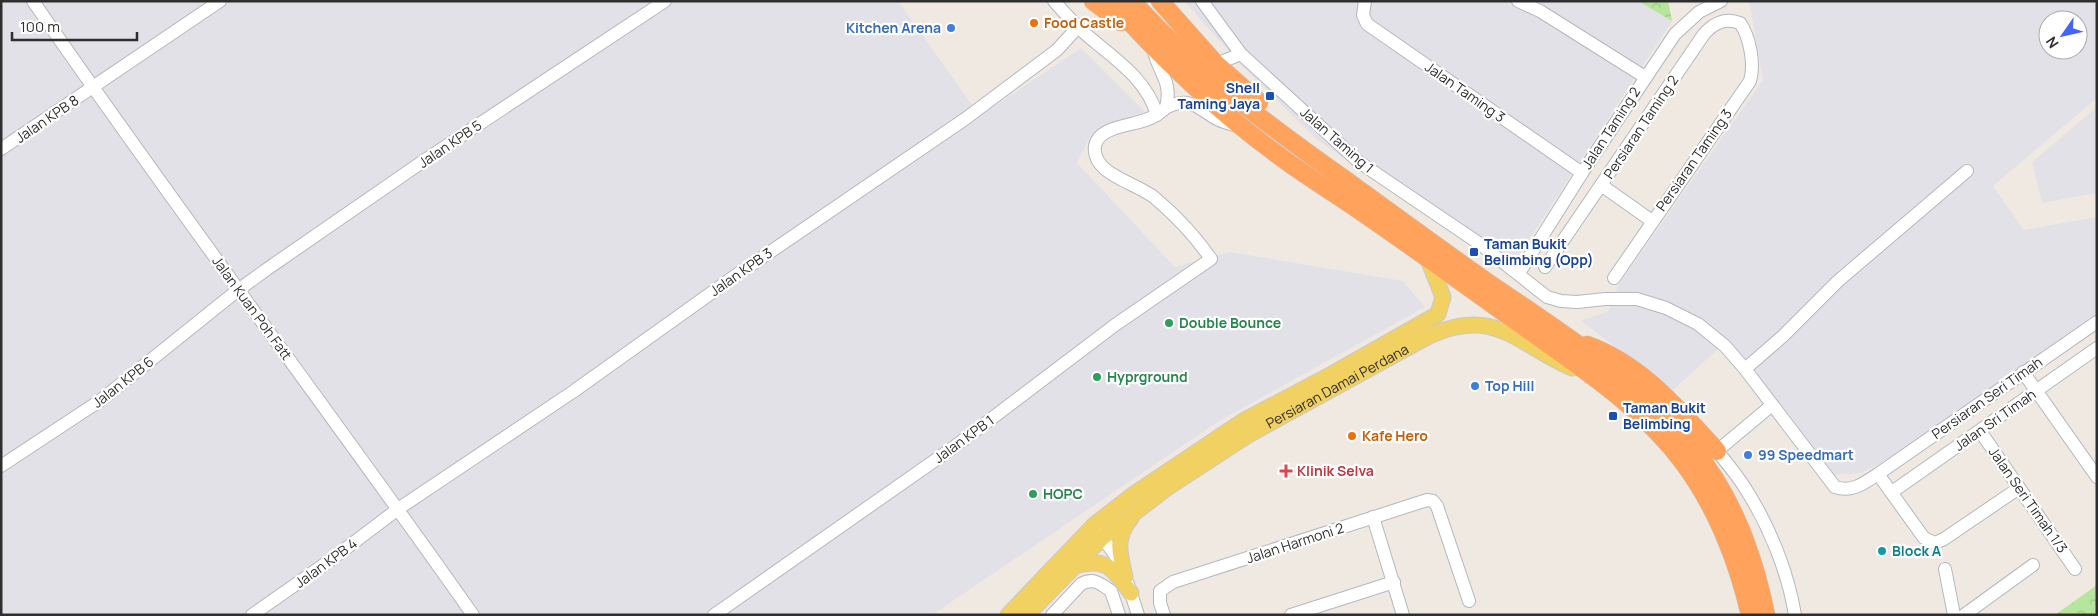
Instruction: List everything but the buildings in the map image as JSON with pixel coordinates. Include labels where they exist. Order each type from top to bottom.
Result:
[{"type":"highway","points":[[1093,1],[1120,22],[1137,30]]},
{"type":"highway","points":[[1111,1],[1153,47],[1243,127],[1279,156],[1427,257],[1626,402],[1661,436],[1683,462],[1722,527],[1737,564],[1750,615]]},
{"type":"highway","points":[[1132,1],[1162,34],[1204,73],[1292,142],[1462,264],[1570,338],[1635,389],[1672,424],[1696,452],[1721,490],[1737,520],[1752,559],[1766,615]]},
{"type":"highway","points":[[1165,6],[1216,64],[1263,106],[1292,142]]},
{"type":"highway","points":[[1570,338],[1610,353],[1631,367],[1679,409],[1717,450]]},
{"type":"main road","name":"Persiaran Damai Perdana","points":[[1098,531],[1134,494],[1243,421],[1431,319],[1442,307],[1444,298],[1427,257]]},
{"type":"main road","name":"Persiaran Damai Perdana","points":[[1098,531],[1142,505],[1250,434],[1440,331],[1458,326],[1492,326],[1509,332],[1560,362],[1590,375]]},
{"type":"main road","points":[[1125,577],[1119,550],[1120,539],[1124,527],[1142,505]]},
{"type":"main road","points":[[1027,615],[1074,566],[1098,531]]},
{"type":"main road","points":[[1008,615],[1098,531]]},
{"type":"main road","points":[[1074,566],[1091,562],[1103,564],[1113,570],[1131,593]]},
{"type":"street","name":"Jalan Kuan Poh Fatt","points":[[33,1],[92,88],[473,615]]},
{"type":"street","name":"Jalan KPB 8","points":[[1,149],[220,1]]},
{"type":"street","name":"Jalan KPB 5","points":[[238,290],[422,162],[665,1]]},
{"type":"street","points":[[1054,1],[1078,27],[1138,80],[1153,102],[1162,111]]},
{"type":"street","name":"Jalan Taming 1","points":[[1202,1],[1241,54],[1359,162],[1480,244],[1547,297],[1561,301],[1637,299],[1666,308],[1698,324],[1725,346],[1745,369]]},
{"type":"street","name":"Jalan Taming 3","points":[[1365,1],[1363,16],[1367,24],[1582,173]]},
{"type":"street","points":[[1518,1],[1540,11],[1645,77]]},
{"type":"street","name":"Jalan Taming 2","points":[[1519,273],[1582,173],[1675,34],[1699,12],[1722,1]]},
{"type":"street","name":"Persiaran Taming 2","points":[[1545,267],[1711,26],[1724,20],[1733,20],[1740,23],[1747,36]]},
{"type":"street","name":"Jalan KPB 3","points":[[398,509],[574,391],[743,270],[965,119],[1057,50],[1078,27]]},
{"type":"street","name":"Persiaran Taming 3","points":[[1614,278],[1750,81],[1753,72],[1747,36]]},
{"type":"street","points":[[1153,47],[1155,61],[1168,86],[1168,96],[1162,111]]},
{"type":"street","points":[[1216,64],[1241,54]]},
{"type":"street","points":[[1162,111],[1188,102],[1220,121],[1243,127]]},
{"type":"street","name":"Jalan KPB 1","points":[[714,615],[954,447],[1116,325],[1211,259],[1200,244],[1153,196],[1104,169],[1094,154],[1095,143],[1108,131],[1147,120],[1162,111]]},
{"type":"street","points":[[1612,128],[1631,140]]},
{"type":"street","points":[[1745,369],[1783,336],[1838,281],[1967,171]]},
{"type":"street","points":[[1601,185],[1652,221]]},
{"type":"street","name":"Jalan KPB 6","points":[[1,466],[101,400],[238,290]]},
{"type":"street","name":"Persiaran Seri Timah","points":[[1745,369],[1835,487],[1845,491],[1859,486],[1878,474],[2097,322]]},
{"type":"street","name":"Jalan Sri Timah","points":[[1892,492],[2095,352]]},
{"type":"street","points":[[2023,372],[2097,477]]},
{"type":"street","points":[[1772,405],[1717,450],[1746,489],[1766,527],[1779,557],[1795,615]]},
{"type":"street","name":"Jalan Seri Timah 1/3","points":[[1980,431],[2076,569]]},
{"type":"street","points":[[1878,474],[1924,538],[1935,543],[1944,539],[2019,488]]},
{"type":"street","name":"Jalan Harmoni 2","points":[[1164,615],[1160,603],[1160,591],[1173,582],[1427,500],[1433,501],[1437,506],[1468,601]]},
{"type":"street","name":"Jalan KPB 4","points":[[252,615],[332,559],[398,509]]},
{"type":"street","points":[[1373,517],[1403,615]]},
{"type":"street","points":[[1052,615],[1086,581],[1094,581],[1111,590],[1120,615],[1137,612],[1115,555],[1098,531]]},
{"type":"street","points":[[1964,615],[2033,565]]},
{"type":"street","points":[[1945,569],[1954,615]]},
{"type":"street","points":[[1291,615],[1394,582]]},
{"type":"shaded area","points":[[1,1],[898,1],[980,116],[1081,48],[1145,112],[1091,134],[1077,163],[1175,267],[1230,252],[1403,281],[1425,307],[1219,421],[932,615],[1,615]]},
{"type":"shaded area","points":[[1184,1],[1638,1],[1672,21],[1508,272],[1315,138],[1240,64]]},
{"type":"shaded area","points":[[1747,1],[2097,1],[2097,98],[1993,186],[2024,230],[2097,217],[2097,324],[1879,464],[1861,473],[1833,475],[1728,340],[1673,390],[1581,321],[1609,311],[1619,284],[1763,80],[1750,6]]},
{"type":"shaded area","points":[[2097,107],[2097,193],[2042,203],[2032,162]]},
{"type":"green space","points":[[1638,1],[1668,1],[1672,21]]},
{"type":"green space","points":[[2097,585],[2097,615],[2055,615]]},
{"type":"place","name":"Food Castle","points":[[1034,23]]},
{"type":"place","name":"Kitchen Arena","points":[[951,28]]},
{"type":"place","name":"Shell Taming Jaya","points":[[1270,96]]},
{"type":"place","name":"Taman Bukit Belimbing (Opp)","points":[[1474,252]]},
{"type":"place","name":"Double Bounce","points":[[1169,323]]},
{"type":"place","name":"Hyprground","points":[[1097,377]]},
{"type":"place","name":"Top Hill","points":[[1475,386]]},
{"type":"place","name":"Taman Bukit Belimbing","points":[[1613,416]]},
{"type":"place","name":"Kafe Hero","points":[[1352,436]]},
{"type":"place","name":"99 Speedmart","points":[[1748,455]]},
{"type":"place","name":"Klinik Selva","points":[[1286,471]]},
{"type":"place","name":"HOPC","points":[[1033,494]]},
{"type":"place","name":"Block A","points":[[1882,551]]}]
